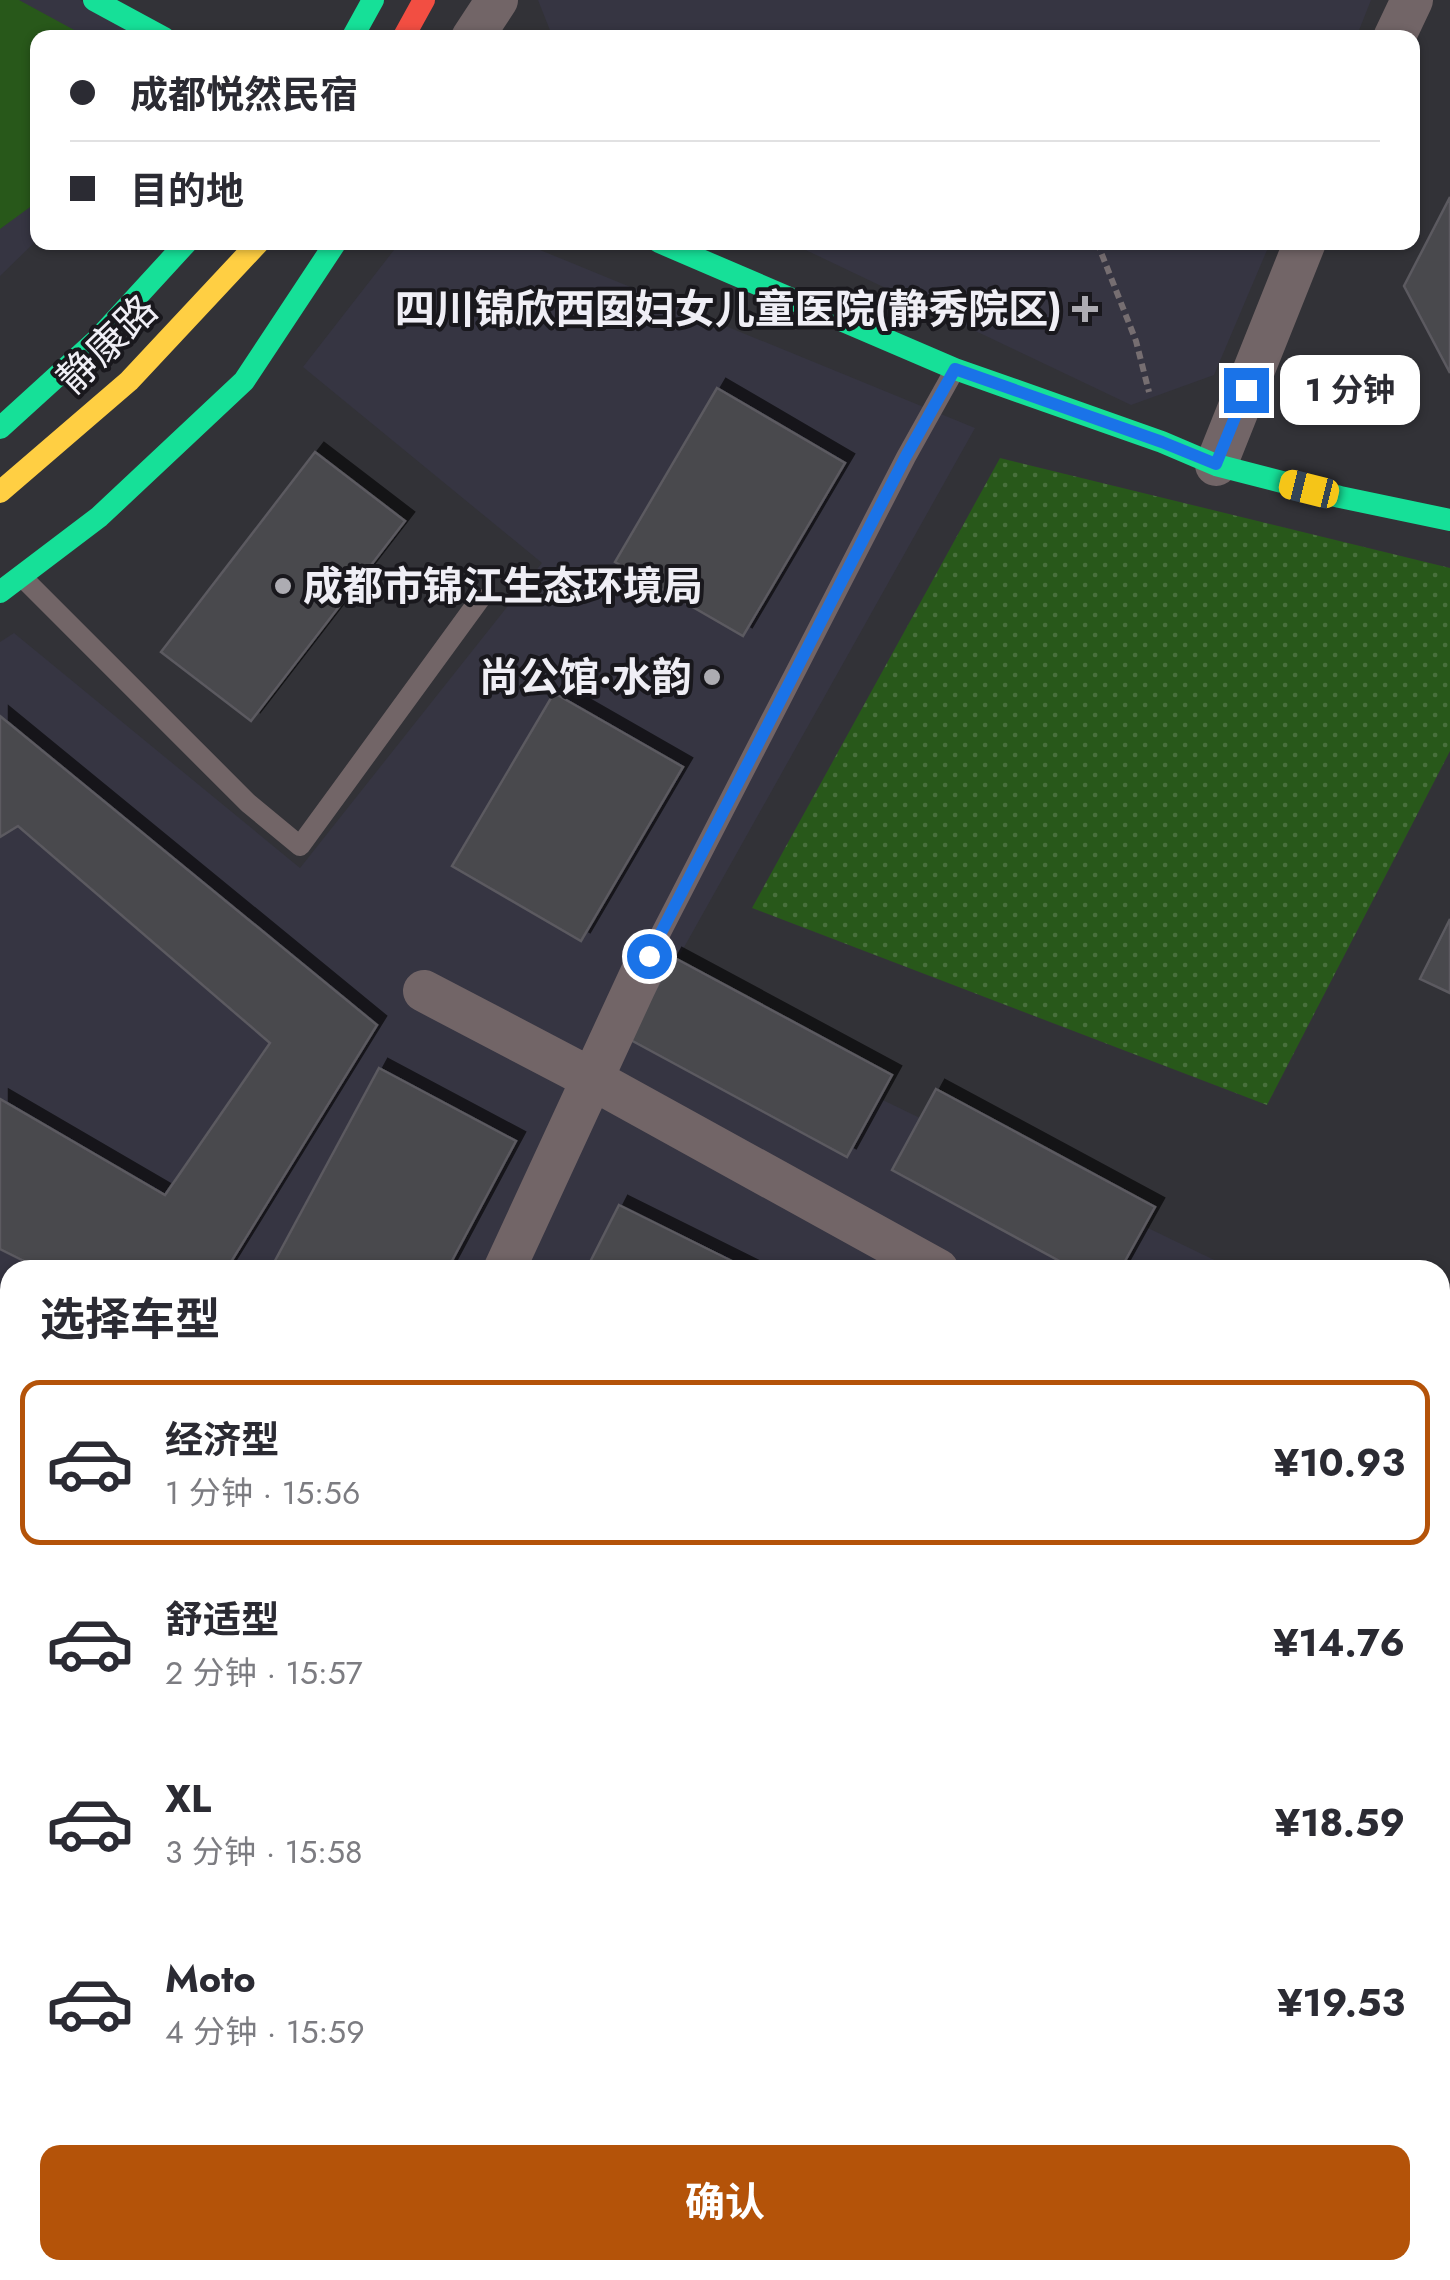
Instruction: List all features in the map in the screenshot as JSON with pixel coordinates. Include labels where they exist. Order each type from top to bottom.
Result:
[{"type":"street","points":[[94,0],[149,30]]},
{"type":"street","points":[[356,30],[373,0]]},
{"type":"street","points":[[407,30],[424,0]]},
{"type":"street","points":[[477,30],[497,0]]},
{"type":"street","points":[[1398,30],[1412,0]]},
{"type":"street","name":"静康路","points":[[0,428],[41,396],[121,318],[180,250]]},
{"type":"street","name":"静康路","points":[[0,492],[129,381],[252,250]]},
{"type":"street","points":[[0,592],[99,517],[244,381],[331,250]]},
{"type":"street","points":[[678,250],[955,369],[1216,464],[1340,497],[1450,520]]},
{"type":"street","points":[[1216,464],[1303,250]]},
{"type":"street","points":[[509,1260],[649,956]]},
{"type":"street","points":[[424,991],[920,1260]]},
{"type":"lane","points":[[649,956],[906,456],[955,369]]},
{"type":"lane","points":[[21,576],[248,803],[300,846],[480,599]]},
{"type":"path","points":[[1100,250],[1136,341],[1162,442]]},
{"type":"shaded area","points":[[0,0],[80,0],[125,30],[30,30],[30,247],[0,276]]},
{"type":"shaded area","points":[[538,0],[1371,0],[1359,30],[550,30]]},
{"type":"shaded area","points":[[394,250],[540,250],[975,428],[659,992],[1214,1260],[0,1260],[0,642],[14,633],[300,868],[542,563],[303,367]]},
{"type":"shaded area","name":"四川锦欣西囡妇女儿童医院(静秀院区)","points":[[806,250],[1267,250],[1214,375],[1131,405]]},
{"type":"green space","points":[[0,0],[19,0],[74,30],[30,30],[30,207],[0,229]]},
{"type":"green space","points":[[1000,458],[1450,568],[1450,751],[1267,1105],[752,908]]},
{"type":"building","points":[[1450,197],[1450,373],[1404,286]]},
{"type":"building","points":[[717,388],[845,463],[743,636],[615,562]]},
{"type":"building","name":"成都市锦江生态环境局","points":[[315,452],[405,521],[251,721],[161,652]]},
{"type":"building","points":[[554,693],[683,767],[581,941],[452,866]]},
{"type":"building","points":[[0,716],[377,1025],[232,1260],[22,1260],[0,1249],[0,1099],[165,1195],[270,1043],[18,826],[0,837]]},
{"type":"building","points":[[1450,919],[1450,993],[1420,979]]},
{"type":"building","points":[[673,957],[892,1075],[847,1157],[629,1039]]},
{"type":"building","points":[[379,1068],[516,1141],[452,1260],[275,1260]]},
{"type":"building","points":[[936,1089],[1155,1207],[1126,1260],[1058,1260],[892,1170]]},
{"type":"building","points":[[619,1205],[730,1260],[591,1260]]},
{"type":"traffic: fast","points":[[94,0],[149,30]]},
{"type":"traffic: fast","points":[[356,30],[373,0]]},
{"type":"traffic: fast","points":[[0,428],[98,339],[180,250]]},
{"type":"traffic: fast","points":[[0,592],[99,517],[244,381],[331,250]]},
{"type":"traffic: fast","points":[[678,250],[955,369],[1216,465],[1450,520]]},
{"type":"traffic: slow","points":[[0,492],[129,381],[252,250]]},
{"type":"traffic: jam","points":[[407,30],[424,0]]},
{"type":"place","name":"四川锦欣西囡妇女儿童医院(静秀院区)","points":[[1085,309]]},
{"type":"place","name":"成都市锦江生态环境局","points":[[283,586]]},
{"type":"place","name":"尚公馆·水韵","points":[[712,677]]},
{"type":"route","points":[[649,956],[906,456],[955,369],[1216,464],[1246,390]]}]
